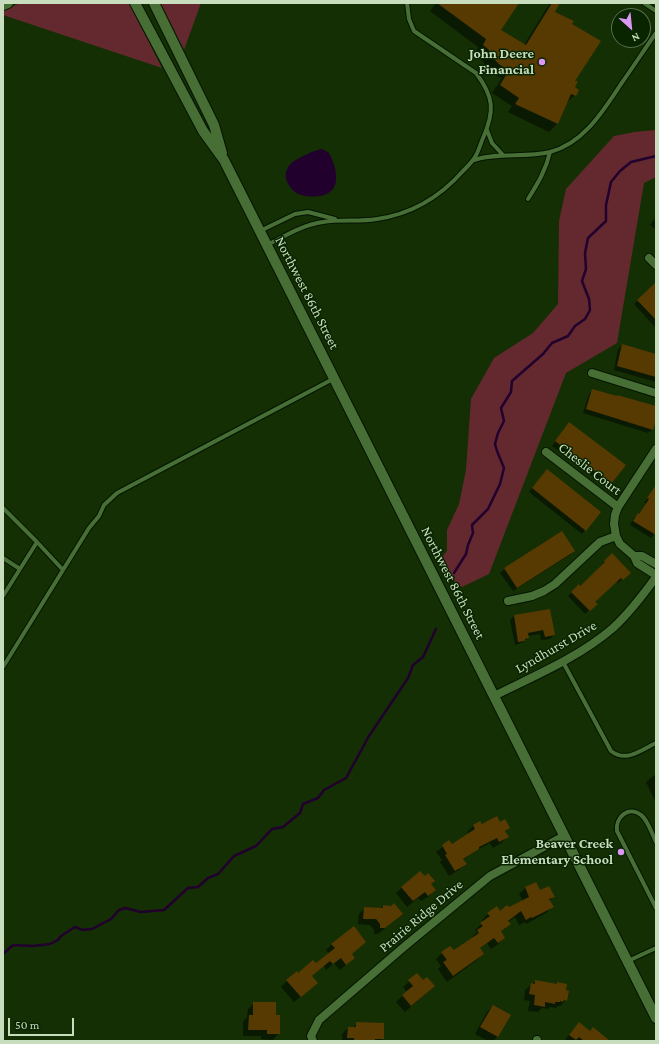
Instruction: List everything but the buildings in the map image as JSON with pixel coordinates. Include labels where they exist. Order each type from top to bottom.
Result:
[{"type":"main road","points":[[3,5],[8,3]]},
{"type":"main road","name":"Northwest 86th Street","points":[[136,3],[203,131],[224,160],[656,1018]]},
{"type":"main road","name":"Northwest 86th Street","points":[[154,3],[214,125],[224,160]]},
{"type":"street","points":[[649,258],[656,265]]},
{"type":"street","points":[[592,373],[656,393]]},
{"type":"street","points":[[656,449],[618,507],[614,524],[616,536],[620,544],[634,556],[637,563],[656,576]]},
{"type":"street","name":"Cheslie Court","points":[[546,452],[618,507]]},
{"type":"street","points":[[508,601],[532,596],[544,591],[555,584],[600,542],[616,536]]},
{"type":"street","points":[[634,556],[642,556],[656,564]]},
{"type":"street","name":"Lyndhurst Drive","points":[[494,696],[563,661],[597,641],[613,628],[642,597],[656,576]]},
{"type":"street","name":"Prairie Ridge Drive","points":[[312,1038],[319,1020],[405,946],[490,876],[564,836]]},
{"type":"lane","points":[[260,231],[295,214],[308,212],[337,220],[362,221],[398,214],[422,205],[442,192],[474,160],[491,118],[489,95],[476,73],[414,31],[409,19],[407,3]]},
{"type":"lane","points":[[644,3],[656,11]]},
{"type":"lane","points":[[474,160],[492,155],[550,152],[580,136],[592,125],[656,33]]},
{"type":"lane","points":[[487,130],[492,143],[504,155]]},
{"type":"lane","points":[[528,199],[547,166],[550,152]]},
{"type":"lane","points":[[267,246],[306,226],[337,220]]},
{"type":"lane","points":[[3,668],[89,528],[99,516],[104,505],[117,493],[335,378]]},
{"type":"lane","points":[[3,508],[63,570]]},
{"type":"lane","points":[[3,596],[37,542]]},
{"type":"lane","points":[[3,558],[20,569]]},
{"type":"lane","points":[[563,661],[611,752],[624,757],[630,756],[656,743]]},
{"type":"lane","points":[[656,842],[644,818],[640,814],[632,811],[619,817],[616,826],[617,831],[656,908]]},
{"type":"lane","points":[[627,961],[656,948]]},
{"type":"shaded area","points":[[20,3],[129,3],[162,68],[3,15],[3,11]]},
{"type":"shaded area","points":[[160,3],[201,3],[184,50]]},
{"type":"shaded area","points":[[656,130],[656,177],[644,183],[617,343],[566,373],[489,574],[462,587],[455,583],[442,557],[447,551],[447,530],[459,504],[466,470],[471,399],[494,358],[533,333],[558,304],[559,221],[566,189],[614,136]]},
{"type":"shaded area","points":[[322,149],[329,153],[333,162],[336,176],[335,186],[327,194],[322,196],[304,196],[298,194],[288,185],[286,174],[288,167],[301,157]]},
{"type":"waterway","points":[[454,573],[466,554],[473,533],[472,525],[488,509],[500,484],[504,468],[495,444],[498,433],[504,421],[501,408],[511,392],[512,381],[543,354],[552,343],[568,336],[575,326],[585,319],[590,310],[589,299],[582,281],[586,269],[585,253],[588,238],[606,221],[606,205],[611,182],[620,171],[631,162],[656,156]]},
{"type":"waterway","points":[[3,954],[13,945],[33,946],[50,944],[75,927],[83,930],[92,929],[111,919],[119,910],[125,908],[141,912],[164,910],[188,888],[198,887],[208,878],[218,874],[234,856],[256,846],[272,829],[283,827],[300,813],[303,804],[318,798],[324,790],[346,778],[369,736],[408,678],[413,665],[423,657],[436,629]]},
{"type":"place","name":"John Deere Financial","points":[[542,62]]},
{"type":"place","name":"Beaver Creek Elementary School","points":[[621,852]]}]
